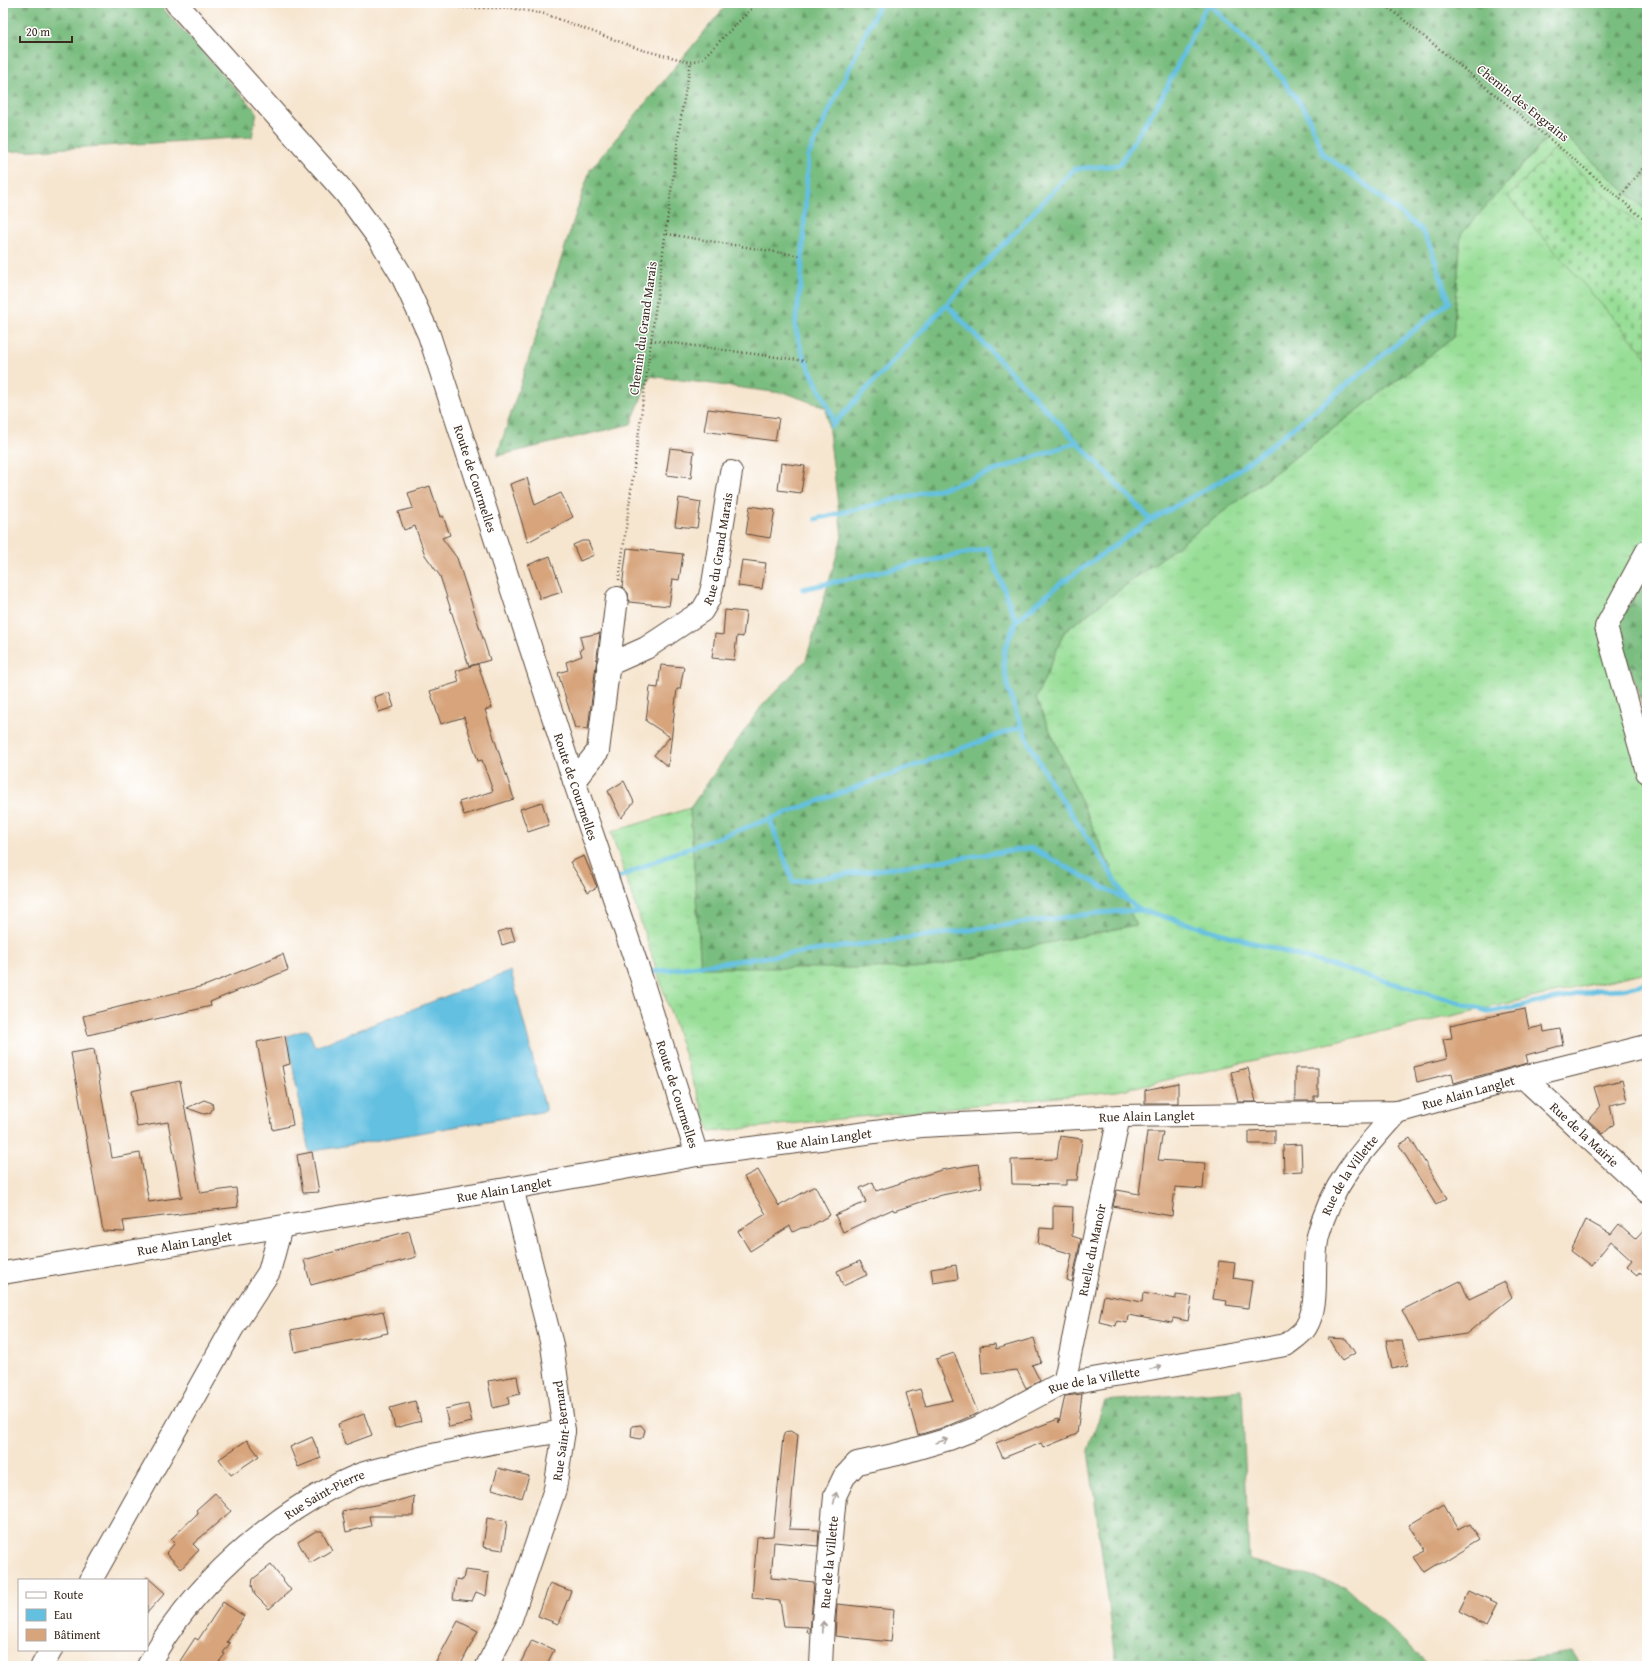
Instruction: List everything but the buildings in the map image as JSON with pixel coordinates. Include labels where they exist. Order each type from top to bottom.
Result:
[{"type":"street","name":"Route de Courmelles","points":[[176,3],[346,194],[380,240],[402,276],[429,335],[574,781],[639,970],[697,1155]]},
{"type":"street","name":"Rue du Grand Marais","points":[[608,665],[646,648],[702,611],[709,599],[713,584],[731,472]]},
{"type":"street","points":[[1647,551],[1606,627],[1647,772]]},
{"type":"street","points":[[574,781],[598,751],[616,598]]},
{"type":"street","name":"Rue Alain Langlet","points":[[3,1273],[512,1188],[697,1155],[921,1126],[1119,1116],[1397,1112],[1523,1077],[1647,1046]]},
{"type":"street","name":"Rue de la Mairie","points":[[1523,1077],[1647,1192]]},
{"type":"street","name":"Rue de la Villette","points":[[821,1666],[823,1622],[835,1496],[844,1477],[856,1463],[898,1454],[949,1439],[977,1428],[1058,1385],[1286,1345],[1306,1327],[1312,1309],[1318,1237],[1337,1186],[1360,1154],[1397,1112]]},
{"type":"street","name":"Ruelle du Manoir","points":[[1064,1384],[1119,1116]]},
{"type":"street","name":"Rue Saint-Bernard","points":[[488,1666],[511,1619],[555,1489],[564,1431],[552,1346],[512,1188]]},
{"type":"street","points":[[92,1579],[232,1329],[269,1272],[281,1227]]},
{"type":"street","name":"Rue Saint-Pierre","points":[[148,1666],[177,1622],[212,1579],[253,1540],[302,1504],[355,1477],[415,1459],[495,1442],[564,1431]]},
{"type":"street","points":[[42,1666],[50,1651]]},
{"type":"path","points":[[428,3],[465,8],[511,8],[545,14],[642,50],[691,62],[702,59],[757,3]]},
{"type":"path","name":"Chemin des Engrains","points":[[1382,3],[1534,125],[1647,222]]},
{"type":"path","name":"Chemin du Grand Marais","points":[[616,598],[667,234],[682,110],[691,62]]},
{"type":"path","points":[[1619,198],[1647,163]]},
{"type":"path","points":[[667,234],[801,256]]},
{"type":"path","points":[[651,340],[806,361]]},
{"type":"green space","points":[[3,3],[158,3],[257,112],[252,137],[3,152]]},
{"type":"green space","points":[[728,3],[1647,3],[1647,211],[1556,128],[1461,234],[1453,338],[1064,632],[1036,699],[1136,925],[925,968],[701,968],[690,808],[761,707],[806,660],[842,537],[826,408],[789,394],[650,376],[631,424],[497,456],[590,170]]},
{"type":"green space","points":[[1556,128],[1647,211],[1647,575],[1616,629],[1647,766],[1647,972],[1117,1091],[710,1132],[611,832],[690,808],[701,968],[1135,924],[1036,699],[1064,632],[1453,338],[1461,234]]},
{"type":"green space","points":[[1554,149],[1647,232],[1647,357],[1508,197]]},
{"type":"green space","points":[[1647,575],[1647,717],[1616,629]]},
{"type":"green space","points":[[1242,1390],[1249,1560],[1345,1586],[1430,1666],[1117,1666],[1088,1450],[1105,1401]]},
{"type":"green space","points":[[1572,1652],[1581,1666],[1474,1666]]},
{"type":"water","points":[[511,971],[546,1111],[309,1152],[287,1036],[308,1029],[315,1047]]},
{"type":"waterway","points":[[832,426],[832,415],[802,353],[795,326],[801,282],[808,156],[880,3]]},
{"type":"waterway","points":[[832,426],[1074,169],[1119,165],[1162,97],[1208,3],[1274,68],[1307,113],[1323,154],[1370,188],[1421,230],[1431,248],[1449,302],[1293,428],[1233,474],[1151,520],[1060,584],[1016,621],[1004,652],[1004,666],[1008,688],[1017,715],[1030,745],[1052,785],[1105,864],[1127,900]]},
{"type":"waterway","points":[[947,305],[1151,520]]},
{"type":"waterway","points":[[816,519],[951,486],[1077,442]]},
{"type":"waterway","points":[[803,589],[988,548],[1016,621]]},
{"type":"waterway","points":[[770,819],[1022,726]]},
{"type":"waterway","points":[[613,880],[672,854],[770,819],[793,882],[1031,848],[1127,900],[1141,910],[1491,1012],[1598,990],[1623,989],[1647,983]]},
{"type":"waterway","points":[[645,973],[1098,913],[1141,910]]}]
